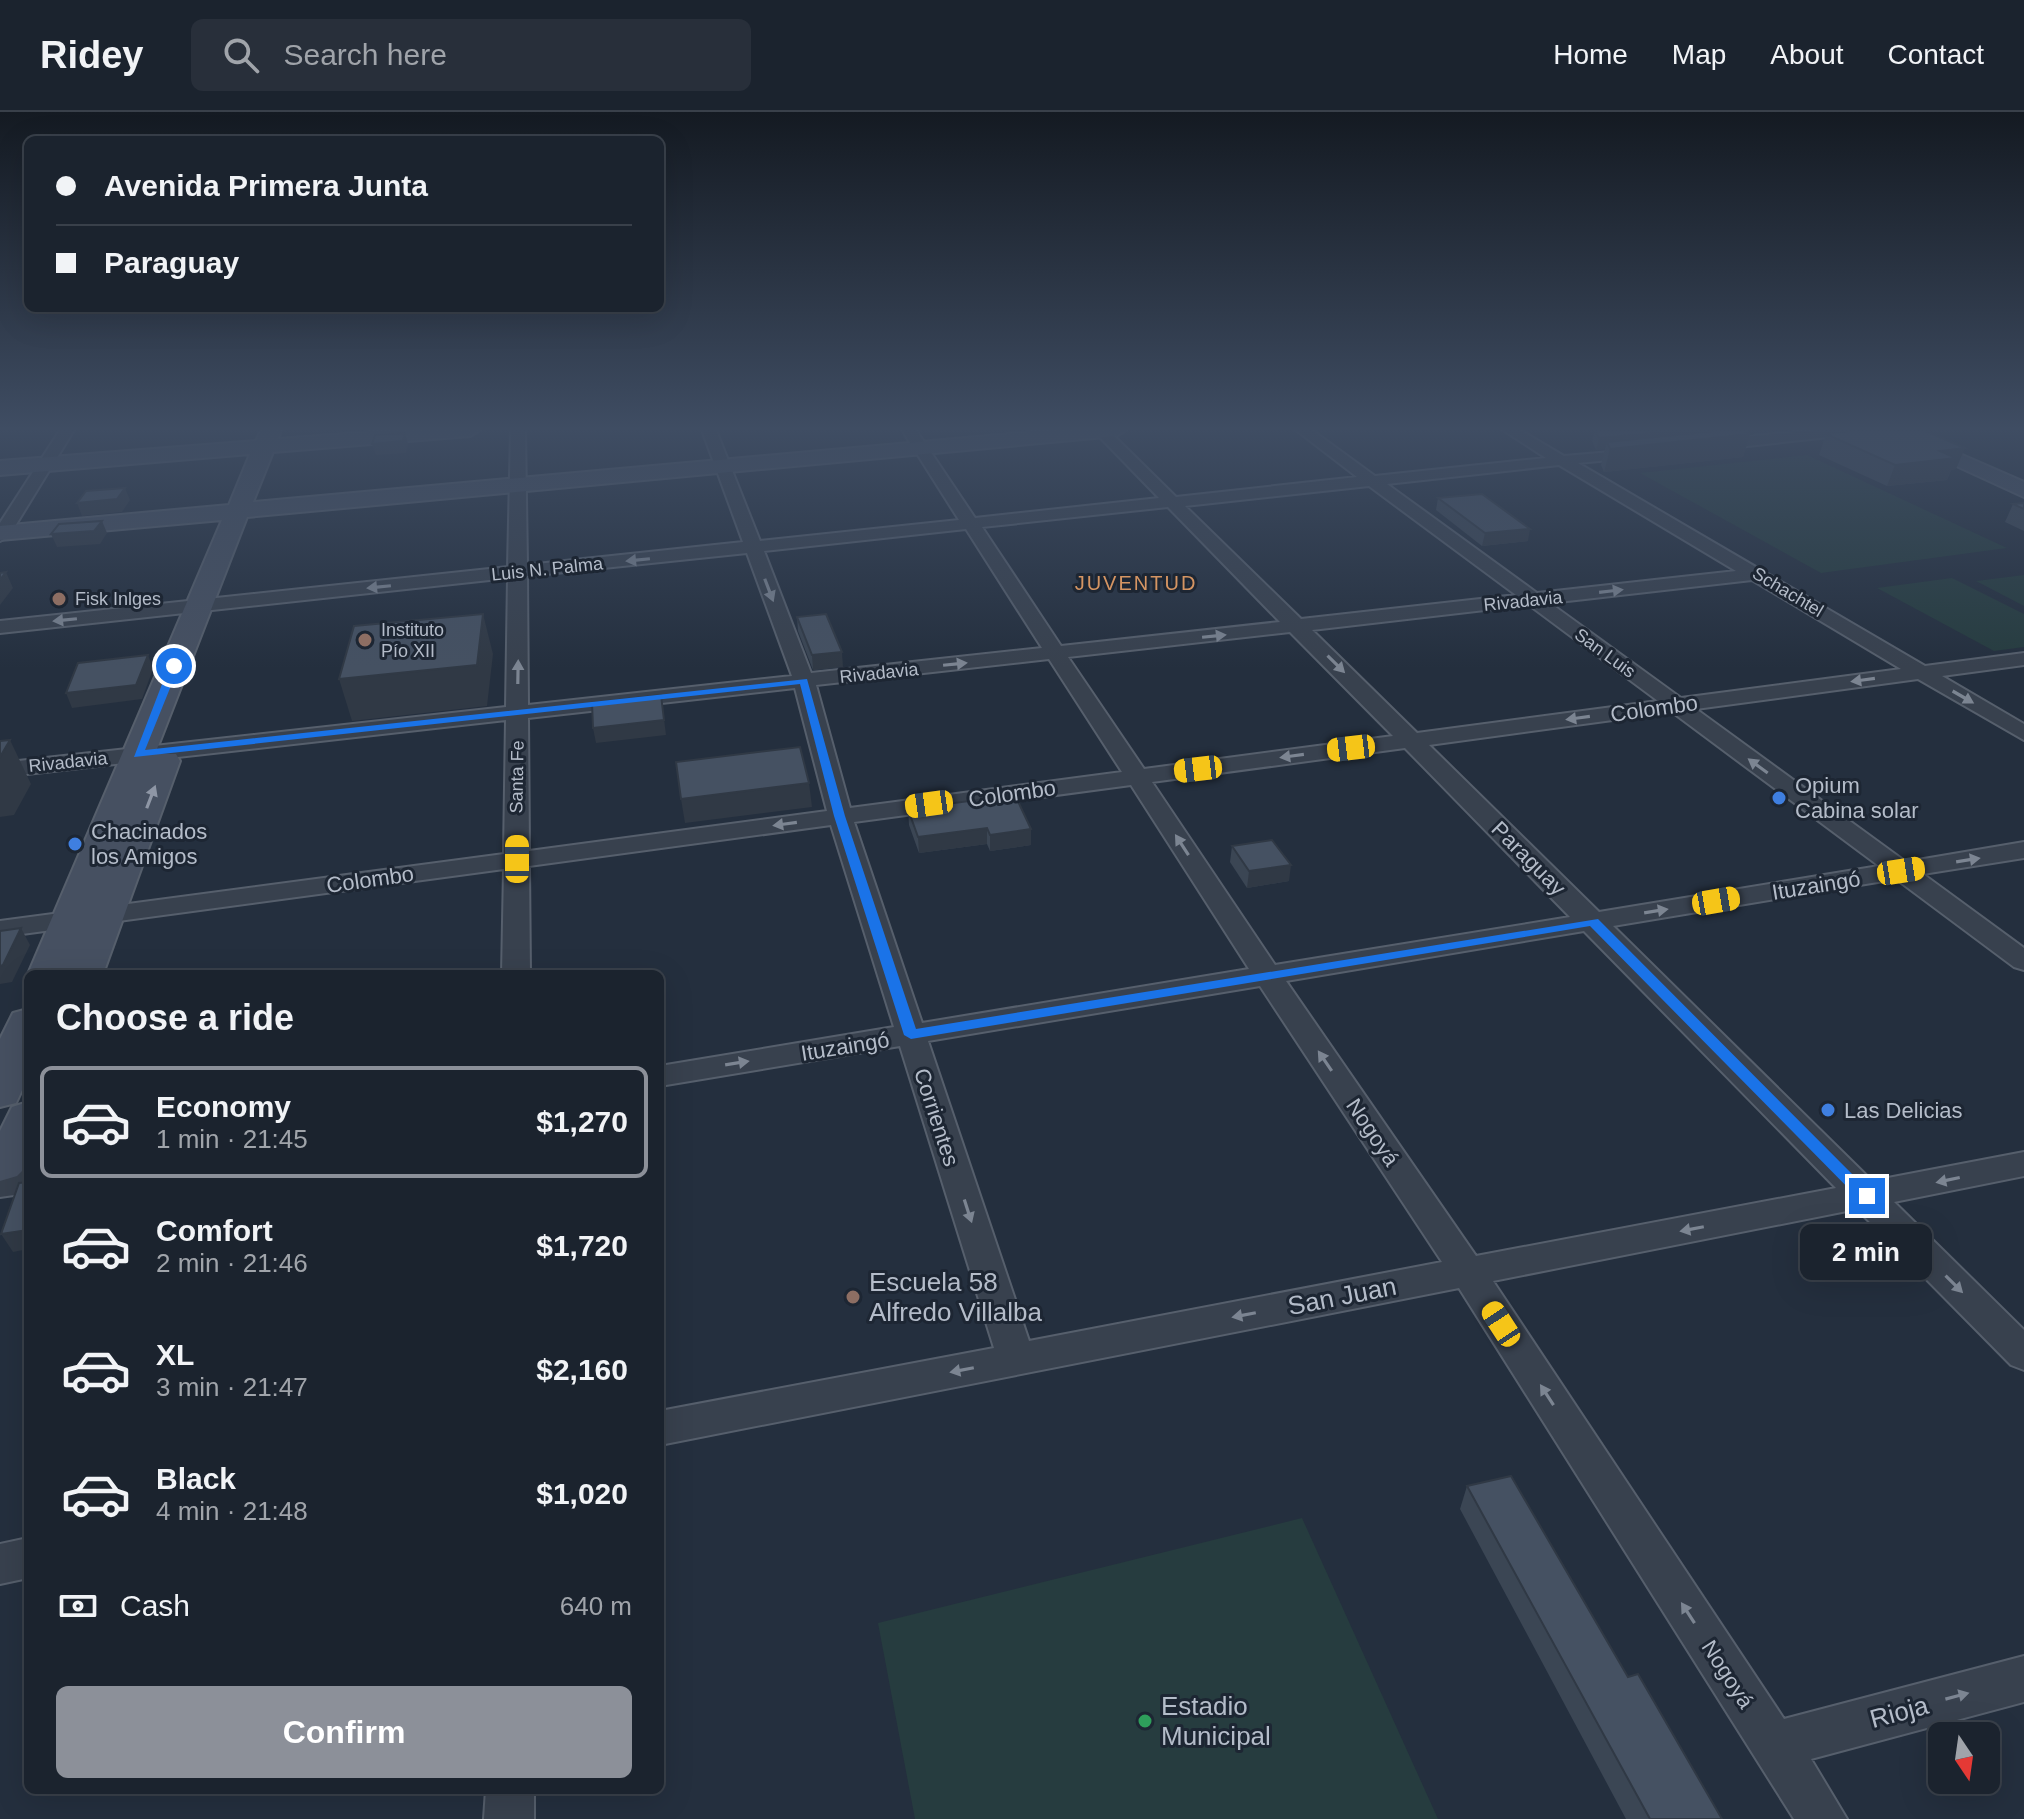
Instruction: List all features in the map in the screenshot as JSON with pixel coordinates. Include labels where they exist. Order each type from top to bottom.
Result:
[{"type":"main road","points":[[1,534],[243,510]]},
{"type":"main road","points":[[84,970],[105,914],[153,753],[250,510]]},
{"type":"main road","points":[[50,970],[71,919],[153,753]]},
{"type":"main road","points":[[0,1092],[24,1033]]},
{"type":"main road","points":[[0,1164],[16,1149],[24,1128]]},
{"type":"street","points":[[1,534],[16,510]]},
{"type":"street","name":"Santa Fe","points":[[516,970],[519,510]]},
{"type":"street","name":"Corrientes","points":[[738,510],[804,681],[840,816],[1016,1359]]},
{"type":"street","name":"Nogoyá","points":[[962,510],[1268,976],[1467,1271],[1822,1819]]},
{"type":"street","name":"Luis N. Palma","points":[[0,627],[1104,510]]},
{"type":"street","name":"Paraguay","points":[[1183,510],[2024,1354]]},
{"type":"street","name":"San Luis","points":[[1411,510],[2024,961]]},
{"type":"street","name":"Schachtel","points":[[1647,510],[2024,733]]},
{"type":"street","name":"Rivadavia","points":[[0,770],[1759,574]]},
{"type":"street","name":"Colombo","points":[[0,929],[2024,659]]},
{"type":"street","name":"Ituzaingó","points":[[664,1075],[2024,850]]},
{"type":"street","name":"San Juan","points":[[664,1427],[2024,1164]]},
{"type":"street","points":[[0,1185],[24,1182]]},
{"type":"street","points":[[0,1564],[24,1559]]},
{"type":"street","name":"Rioja","points":[[1774,1745],[2024,1679]]},
{"type":"street","points":[[509,1819],[510,1794]]},
{"type":"green space","points":[[1706,510],[1925,510],[2007,548],[1821,573]]},
{"type":"green space","points":[[2024,575],[2024,606],[1976,581]]},
{"type":"green space","points":[[1952,578],[2024,614],[2024,647],[1994,651],[1877,588]]},
{"type":"green space","name":"Estadio Municipal","points":[[1302,1518],[1438,1819],[915,1819],[878,1623]]},
{"type":"building","points":[[1454,510],[1503,510],[1530,529],[1485,533]]},
{"type":"building","points":[[102,521],[94,531],[51,534],[59,524]]},
{"type":"building","points":[[483,614],[477,665],[339,679],[354,626]]},
{"type":"building","points":[[826,614],[842,652],[812,655],[797,617]]},
{"type":"building","points":[[148,655],[136,685],[66,693],[78,663]]},
{"type":"building","points":[[661,695],[664,720],[593,728],[592,703]]},
{"type":"building","points":[[10,740],[0,757],[0,741]]},
{"type":"building","points":[[800,747],[809,783],[681,799],[676,762]]},
{"type":"building","points":[[1015,795],[1031,829],[990,835],[987,828],[918,837],[908,809]]},
{"type":"building","points":[[1272,840],[1291,865],[1249,871],[1232,846]]},
{"type":"building","points":[[21,928],[3,965],[0,966],[0,931]]},
{"type":"building","points":[[24,1182],[24,1231],[1,1234],[19,1183]]},
{"type":"building","points":[[1511,1476],[1628,1677],[1638,1674],[1722,1819],[1650,1819],[1467,1486]]},
{"type":"place","name":"Fisk Inlges","points":[[59,599]]},
{"type":"place","name":"Instituto Pío XII","points":[[365,640]]},
{"type":"place","name":"Opium Cabina solar","points":[[1779,798]]},
{"type":"place","name":"Chacinados los Amigos","points":[[75,844]]},
{"type":"place","name":"Las Delicias","points":[[1828,1110]]},
{"type":"place","name":"Escuela 58 Alfredo Villalba","points":[[853,1297]]},
{"type":"place","name":"Estadio Municipal","points":[[1145,1721]]},
{"type":"district","name":"JUVENTUD","points":[[1136,583]]},
{"type":"route","points":[[174,666],[138,754],[804,681],[840,816],[911,1035],[1593,922],[1867,1196]]}]
